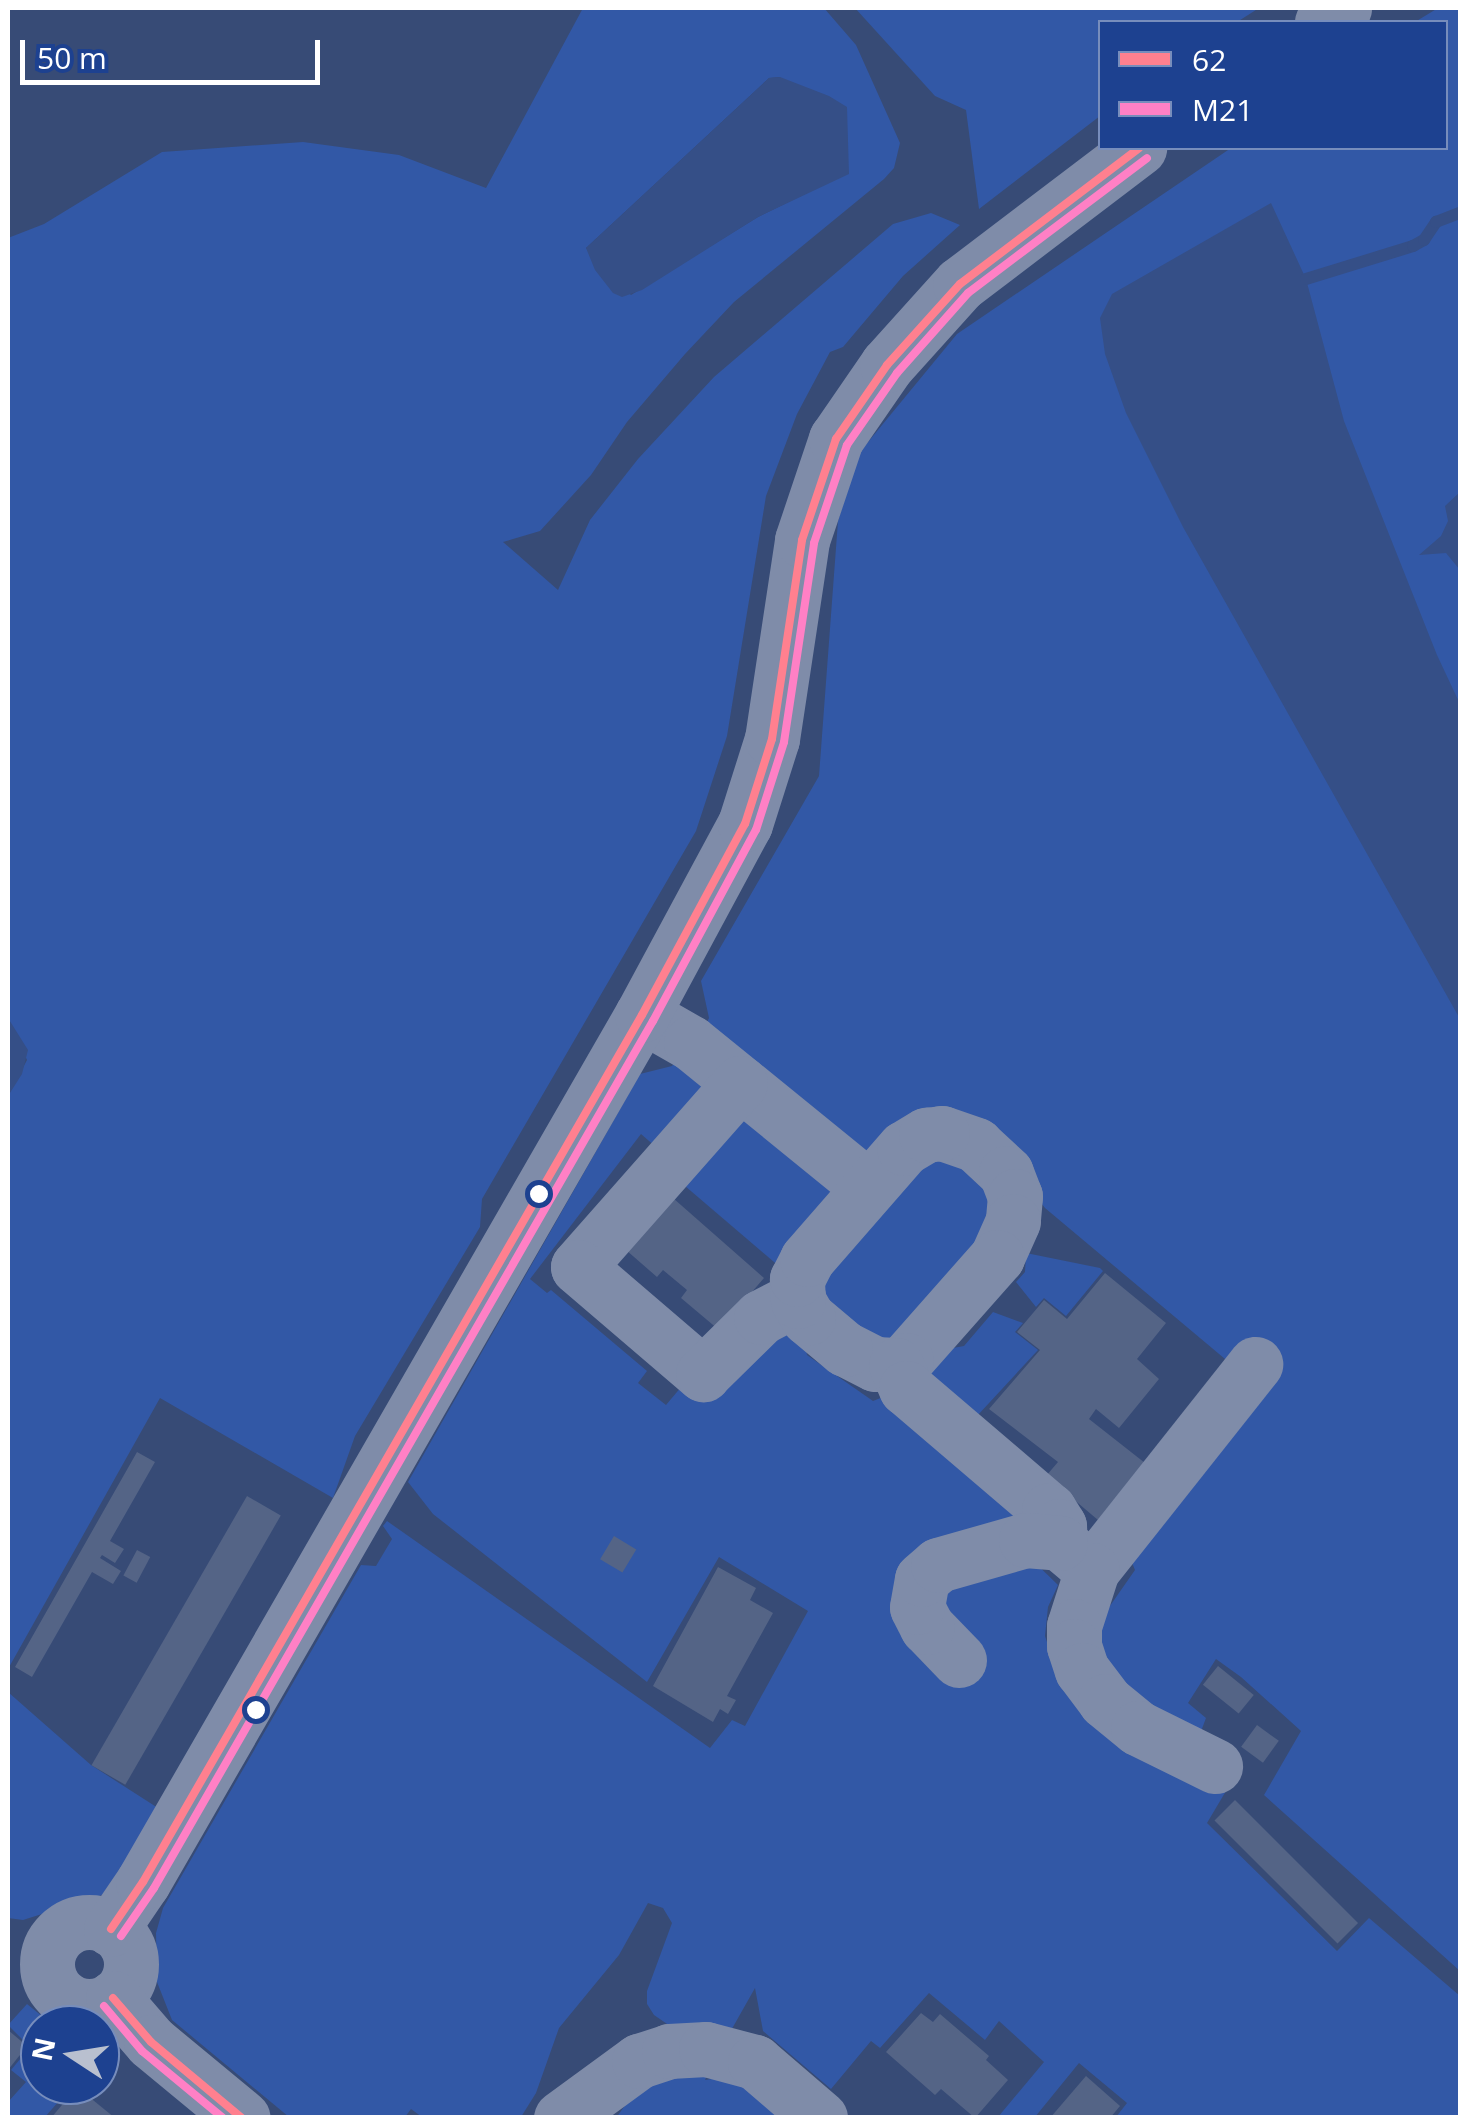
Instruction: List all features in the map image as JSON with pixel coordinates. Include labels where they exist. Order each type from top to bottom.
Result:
[{"type":"street","points":[[111,1929],[143,1882],[642,1014],[754,804],[772,738],[802,540],[836,439],[886,364],[960,284],[1136,150]]},
{"type":"street","points":[[642,1014],[691,1043],[868,1187]]},
{"type":"street","points":[[740,1083],[578,1267],[703,1374],[761,1317],[798,1298]]},
{"type":"street","points":[[942,1133],[964,1138],[983,1151],[1006,1174],[1015,1196],[1013,1222],[997,1257],[906,1360],[896,1365],[875,1364],[845,1349],[816,1327],[798,1298],[801,1268],[868,1187],[913,1141],[942,1133]]},
{"type":"street","points":[[1076,1556],[1256,1364]]},
{"type":"street","points":[[896,1365],[906,1388],[1049,1510],[1059,1526],[1076,1556],[1074,1646],[1082,1670],[1105,1701],[1138,1728],[1215,1766]]},
{"type":"street","points":[[958,1660],[927,1627],[917,1607],[922,1579],[938,1565],[1026,1540],[1076,1556]]},
{"type":"street","points":[[86,1922],[111,1929],[123,1940],[130,1972],[113,1998],[89,2006],[65,1998],[28,1946],[86,1922]]},
{"type":"street","points":[[113,1998],[150,2042],[243,2118]]},
{"type":"street","points":[[561,2118],[619,2073],[654,2054],[720,2050],[755,2062],[820,2118]]},
{"type":"shaded area","points":[[583,8],[824,8],[856,45],[900,143],[894,168],[884,179],[734,302],[685,354],[627,422],[591,475],[540,531],[503,542],[558,590],[590,520],[638,459],[714,377],[893,224],[931,213],[960,225],[903,276],[843,347],[830,352],[797,414],[766,496],[727,736],[696,831],[482,1199],[480,1227],[355,1436],[333,1498],[160,1398],[8,1669],[8,1096],[27,1060],[8,1018],[8,238],[44,224],[162,152],[303,142],[399,155],[486,188]],"holes":[[[780,77],[815,189],[758,217],[631,295],[586,248],[769,78]]]},
{"type":"shaded area","points":[[855,8],[1259,8],[1240,20],[1098,20],[1098,118],[979,209],[966,110],[935,96]]},
{"type":"shaded area","points":[[1438,8],[1460,8],[1460,1971],[1264,1795],[1301,1731],[1241,1677],[1216,1659],[1188,1703],[1206,1718],[1197,1742],[1101,1680],[1098,1623],[1135,1570],[1128,1553],[1231,1364],[1045,1208],[1006,1158],[882,1149],[861,1152],[706,1024],[709,1018],[701,981],[819,776],[838,521],[859,453],[957,334],[1228,150],[1448,150],[1448,20],[1418,20]]},
{"type":"shaded area","points":[[780,77],[847,107],[849,174],[758,217],[642,290],[622,297],[613,293],[595,270],[586,248],[769,78]]},
{"type":"shaded area","points":[[1271,203],[1306,279],[1344,421],[1460,704],[1460,1019],[1183,527],[1126,413],[1105,354],[1100,318],[1112,294]]},
{"type":"shaded area","points":[[1460,492],[1460,570],[1446,553],[1419,555],[1441,536],[1448,521],[1445,506]]},
{"type":"shaded area","points":[[8,1018],[28,1050],[22,1074],[8,1096]]},
{"type":"shaded area","points":[[681,1055],[707,1079],[664,1154],[641,1134],[530,1279],[547,1293],[551,1290],[647,1371],[638,1383],[666,1405],[682,1386],[751,1340],[803,1331],[807,1355],[873,1401],[893,1393],[1026,1508],[930,1597],[1019,1547],[1058,1585],[1048,1607],[1045,1636],[1051,1654],[1226,1791],[1207,1823],[1337,1951],[1369,1918],[1460,1996],[1460,2117],[1116,2117],[1127,2103],[1079,2063],[1035,2117],[998,2117],[1044,2062],[999,2021],[985,2040],[929,1993],[880,2048],[871,2041],[831,2089],[763,2031],[755,1988],[729,2034],[673,2028],[654,2015],[647,2004],[647,1991],[672,1923],[663,1908],[648,1903],[619,1955],[559,2028],[536,2093],[521,2117],[422,2117],[411,2109],[405,2117],[289,2117],[172,2020],[157,1982],[156,1933],[163,1908],[361,1565],[376,1566],[392,1539],[383,1526],[387,1521],[710,1748],[732,1720],[745,1726],[808,1611],[719,1557],[647,1682],[433,1514],[408,1482],[640,1074],[672,1066]]},
{"type":"shaded area","points":[[737,1115],[836,1186],[781,1268],[678,1180]]},
{"type":"shaded area","points":[[937,1145],[1006,1199],[912,1339],[879,1346],[814,1289]]},
{"type":"shaded area","points":[[1026,1253],[1103,1271],[1066,1316],[1044,1298],[1036,1307],[1016,1282],[1025,1272]]},
{"type":"shaded area","points":[[993,1312],[1023,1323],[1015,1332],[1038,1350],[977,1416],[927,1374],[942,1350],[964,1346]]},
{"type":"shaded area","points":[[8,1692],[91,1765],[158,1808],[153,1823],[102,1895],[23,1920],[8,1918]]},
{"type":"shaded area","points":[[20,2012],[20,2037],[8,2025]]},
{"type":"shaded area","points":[[20,2059],[20,2077],[11,2070]]},
{"type":"shaded area","points":[[709,2071],[705,2080],[730,2076],[782,2118],[616,2118],[641,2083]]},
{"type":"shaded area","points":[[20,2089],[20,2105],[56,2105],[45,2117],[8,2117],[8,2102]]},
{"type":"building","points":[[665,1191],[764,1278],[719,1330],[681,1298],[687,1290],[663,1270],[657,1277],[618,1243]]},
{"type":"building","points":[[1105,1273],[1166,1323],[1137,1359],[1159,1379],[1119,1428],[1096,1409],[1089,1419],[1145,1463],[1098,1520],[1046,1476],[1058,1462],[989,1409],[1040,1350],[1017,1332],[1044,1300],[1067,1319]]},
{"type":"building","points":[[137,1452],[155,1462],[110,1541],[124,1549],[115,1563],[102,1555],[100,1558],[121,1571],[113,1584],[92,1572],[32,1677],[15,1667]]},
{"type":"building","points":[[247,1496],[281,1516],[125,1785],[92,1765]]},
{"type":"building","points":[[614,1536],[636,1549],[622,1573],[600,1559]]},
{"type":"building","points":[[137,1550],[150,1557],[137,1583],[123,1576]]},
{"type":"building","points":[[718,1567],[756,1588],[750,1600],[773,1613],[727,1696],[736,1700],[728,1714],[720,1709],[713,1722],[653,1686]]},
{"type":"building","points":[[1218,1666],[1254,1695],[1239,1714],[1203,1685]]},
{"type":"building","points":[[1257,1725],[1279,1741],[1263,1763],[1241,1747]]},
{"type":"building","points":[[1235,1800],[1358,1923],[1338,1944],[1214,1821]]},
{"type":"building","points":[[921,2013],[933,2022],[940,2014],[989,2056],[986,2060],[1008,2080],[975,2118],[941,2089],[935,2095],[886,2052]]},
{"type":"building","points":[[8,2030],[20,2040],[20,2055],[8,2070]]},
{"type":"building","points":[[1086,2076],[1120,2106],[1110,2118],[1050,2118]]},
{"type":"building","points":[[62,2105],[99,2105],[115,2118],[51,2118]]},
{"type":"waterway","points":[[1306,279],[1413,246],[1424,240],[1436,222],[1460,213]]},
{"type":"transit line","name":"62","points":[[111,1929],[143,1882],[642,1015],[745,824],[772,739],[802,540],[836,439],[887,365],[960,284],[1136,150]]},
{"type":"transit line","name":"M21","points":[[121,1936],[154,1888],[653,1021],[756,830],[784,742],[814,543],[847,445],[897,373],[968,293],[1147,158]]},
{"type":"transit line","name":"62","points":[[113,1998],[151,2042],[242,2118]]},
{"type":"transit line","name":"M21","points":[[120,2025],[142,2051],[223,2118]]}]
